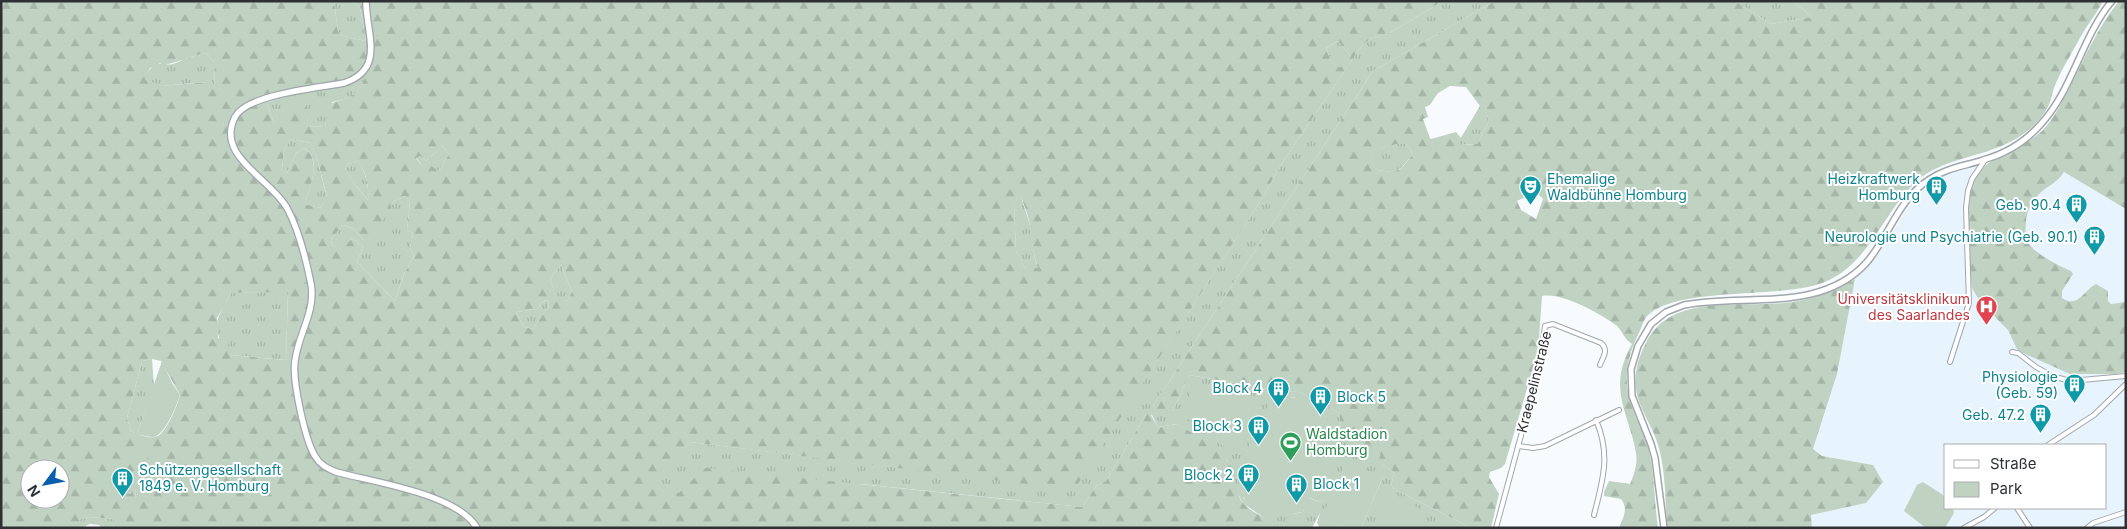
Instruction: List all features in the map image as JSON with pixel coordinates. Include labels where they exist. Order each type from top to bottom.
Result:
[{"type":"main road","points":[[366,1],[371,54],[364,72],[344,83],[265,98],[242,107],[235,116],[231,130],[231,145],[237,156],[270,186],[286,208],[307,264],[311,287],[310,309],[296,355],[294,370],[309,443],[315,456],[324,466],[336,472],[447,502],[464,512],[477,528]]},
{"type":"street","points":[[1664,528],[1652,444],[1635,405],[1631,388],[1633,360],[1638,346],[1651,324],[1666,312],[1684,305],[1801,296],[1833,287],[1846,279],[1866,263],[1904,203],[1918,188],[1945,171],[1984,160],[2019,144],[2041,125],[2054,108],[2097,24],[2112,1]]},
{"type":"street","points":[[1950,362],[1969,300],[1966,208],[1968,192],[1972,179],[1984,160]]},
{"type":"street","name":"Kraepelinstraße","points":[[1496,528],[1539,369],[1545,326],[1553,324],[1601,343],[1605,346],[1605,352],[1600,365]]},
{"type":"street","points":[[2012,352],[2018,353],[2036,367],[2052,376],[2070,381],[2126,376]]},
{"type":"street","points":[[2050,444],[2090,419],[2126,384]]},
{"type":"street","points":[[1518,446],[1539,448],[1619,410]]},
{"type":"street","points":[[1594,515],[1606,462],[1604,440],[1596,420]]},
{"type":"street","points":[[1964,528],[1994,509]]},
{"type":"street","points":[[2018,509],[2030,528]]},
{"type":"street","points":[[2087,528],[2093,523],[2126,512]]},
{"type":"shaded area","name":"Universitätsklinikum des Saarlandes","points":[[2021,147],[2126,209],[2126,528],[1812,528],[1811,515],[1866,503],[1873,465],[1822,456],[1813,450],[1837,374],[1855,279],[1877,256],[1908,208],[1924,189],[1945,175],[1985,165]]},
{"type":"green space","points":[[1,1],[334,1],[338,32],[344,36],[366,41],[360,7],[351,1],[1443,1],[1388,34],[1370,39],[1361,47],[1284,160],[1261,200],[1074,490],[690,442],[648,486],[679,493],[705,468],[1082,507],[1096,486],[1106,481],[1149,412],[1158,427],[1177,424],[1201,438],[1224,456],[1233,471],[1239,496],[1244,504],[1279,528],[113,528],[114,519],[90,517],[78,520],[81,528],[1,528]],"holes":[[[1338,41],[1350,56],[1340,68],[1330,59],[1326,48]],[[206,53],[214,62],[215,88],[207,82],[161,86],[145,79],[150,68],[160,63],[163,65],[168,64]],[[365,77],[361,86],[351,96],[322,109],[327,118],[325,127],[308,126],[307,104],[285,110],[274,123],[266,102],[350,85]],[[290,139],[311,143],[327,197],[320,208],[305,204],[312,182],[314,167],[313,160],[305,148],[296,153],[287,173],[282,169],[284,151]],[[442,146],[449,154],[439,171],[428,164],[423,167],[416,158],[420,156],[426,161]],[[358,160],[366,179],[368,200],[355,185],[345,169],[348,164]],[[1019,193],[1029,219],[1038,268],[1025,268],[1016,251],[1014,205]],[[405,196],[410,202],[407,229],[413,234],[410,248],[414,256],[404,274],[395,301],[357,262],[363,247],[352,238],[346,245],[335,247],[331,244],[333,237],[343,225],[354,229],[363,240],[392,211],[390,203]],[[561,265],[572,291],[568,300],[557,302],[550,278]],[[288,292],[286,360],[229,355],[228,341],[218,338],[217,318],[231,293]],[[545,300],[549,301],[548,307],[533,329],[524,327],[516,312],[537,309]],[[152,359],[161,361],[180,395],[168,424],[158,436],[148,437],[131,431],[127,418],[142,361]],[[145,466],[154,467],[149,489],[144,489],[135,499],[136,488]]]},
{"type":"green space","points":[[334,1],[351,1],[360,7],[366,41],[344,36],[338,32]]},
{"type":"green space","points":[[1443,1],[1495,1],[1373,71],[1153,406],[1173,411],[1189,375],[1280,391],[1299,392],[1322,402],[1340,414],[1339,431],[1358,445],[1371,445],[1382,451],[1382,465],[1393,471],[1394,474],[1391,485],[1394,489],[1472,528],[1361,528],[1383,477],[1322,517],[1346,528],[1320,528],[1317,523],[1320,513],[1312,528],[1279,528],[1244,504],[1236,491],[1233,471],[1227,460],[1215,449],[1177,424],[1158,427],[1152,415],[1146,415],[1106,481],[1096,486],[1082,507],[860,484],[679,493],[604,528],[690,442],[1074,489],[1261,200],[1284,160],[1361,47],[1370,39],[1388,34]],"holes":[[[1293,397],[1314,404],[1334,427],[1327,446],[1320,502],[1308,498],[1303,512],[1286,515],[1263,513],[1249,505],[1243,498],[1278,398]]]},
{"type":"green space","points":[[1495,1],[1735,1],[1771,24],[1812,17],[1793,1],[2103,1],[2065,65],[2055,85],[2050,102],[2039,120],[2028,131],[2010,142],[1986,152],[1949,163],[1926,174],[1904,194],[1865,249],[1842,273],[1827,281],[1808,287],[1678,301],[1658,308],[1645,319],[1630,356],[1627,384],[1630,403],[1647,442],[1653,477],[1658,528],[1619,528],[1625,506],[1621,499],[1604,496],[1609,481],[1630,484],[1636,465],[1636,453],[1622,403],[1620,383],[1623,365],[1632,344],[1617,326],[1610,321],[1592,310],[1560,297],[1542,296],[1536,358],[1505,464],[1501,468],[1490,472],[1489,477],[1499,494],[1491,528],[1472,528],[1394,489],[1391,485],[1393,471],[1382,465],[1379,461],[1381,451],[1371,445],[1358,445],[1339,431],[1340,414],[1322,402],[1299,392],[1280,391],[1189,375],[1173,411],[1157,410],[1153,406],[1373,71]],"holes":[[[1450,86],[1466,87],[1480,106],[1484,104],[1489,122],[1477,144],[1459,145],[1461,138],[1456,132],[1430,138],[1423,119],[1428,117],[1425,107],[1430,105],[1438,93]],[[1397,144],[1406,144],[1411,149],[1412,155],[1398,170],[1377,170],[1370,161],[1379,149]],[[1536,192],[1543,199],[1536,219],[1521,210],[1517,201]]]},
{"type":"green space","points":[[1735,1],[1793,1],[1812,17],[1771,24]]},
{"type":"green space","points":[[2119,1],[2126,1],[2126,209],[2064,172],[2036,197],[2026,218],[2025,232],[2030,246],[2073,274],[2062,291],[2062,298],[2068,301],[2077,300],[2096,284],[2108,291],[2108,301],[2111,304],[2126,302],[2126,372],[2116,374],[2070,374],[2017,349],[2008,330],[1981,303],[1972,288],[1967,218],[1969,191],[1972,182],[1986,165],[2025,143],[2048,124],[2070,87],[2098,32]]},
{"type":"green space","points":[[1338,41],[1350,56],[1340,69],[1330,59],[1326,48]]},
{"type":"green space","points":[[206,53],[214,62],[215,89],[206,82],[161,86],[144,79],[148,71],[156,65],[176,63]]},
{"type":"green space","points":[[365,77],[353,95],[332,102],[325,127],[308,126],[306,104],[274,123],[266,102]]},
{"type":"green space","points":[[1484,103],[1489,122],[1477,144],[1459,145],[1459,141],[1480,106]]},
{"type":"green space","points":[[290,139],[311,143],[317,158],[327,198],[320,208],[305,204],[312,182],[314,167],[313,160],[305,148],[296,153],[287,173],[282,169],[284,151]]},
{"type":"green space","points":[[1397,144],[1406,144],[1411,149],[1412,155],[1398,170],[1377,170],[1370,161],[1378,149]]},
{"type":"green space","points":[[442,146],[449,154],[439,171],[423,167],[416,157],[420,156],[426,161]]},
{"type":"green space","points":[[358,160],[366,180],[368,200],[345,169],[348,164]]},
{"type":"green space","points":[[1019,192],[1030,226],[1038,268],[1025,268],[1016,251],[1014,205]]},
{"type":"green space","points":[[405,196],[410,202],[407,229],[413,234],[410,248],[414,256],[404,274],[395,301],[357,262],[363,247],[352,238],[346,245],[335,247],[331,244],[333,237],[343,225],[354,229],[363,240],[390,203]]},
{"type":"green space","points":[[561,265],[572,291],[568,300],[557,303],[550,278]]},
{"type":"green space","points":[[1855,279],[1837,374],[1813,449],[1822,456],[1873,465],[1883,482],[1866,503],[1811,515],[1812,528],[1667,528],[1661,455],[1656,438],[1637,396],[1636,383],[1636,372],[1640,355],[1656,328],[1670,317],[1687,310],[1706,306],[1794,302],[1821,295]]},
{"type":"green space","points":[[288,291],[286,360],[229,355],[219,337],[217,324],[221,311],[231,293]]},
{"type":"green space","points":[[545,300],[549,301],[548,307],[533,329],[524,327],[516,312],[537,309]]},
{"type":"green space","points":[[152,359],[154,386],[137,434],[131,431],[127,418],[142,361]]},
{"type":"green space","points":[[162,361],[180,395],[170,420],[157,436],[151,437],[137,434]]},
{"type":"green space","points":[[1194,383],[1216,392],[1203,425],[1181,417]]},
{"type":"green space","points":[[1225,384],[1263,400],[1241,453],[1203,437]]},
{"type":"green space","name":"Waldstadion Homburg","points":[[1293,397],[1314,404],[1334,427],[1327,446],[1342,452],[1320,502],[1309,498],[1303,512],[1282,516],[1269,515],[1253,509],[1247,503],[1240,489],[1239,471],[1263,412],[1274,400]]},
{"type":"green space","points":[[140,436],[150,438],[146,466],[154,467],[149,489],[144,489],[143,500],[135,499],[136,488],[132,488],[131,494],[118,493],[119,479],[133,481]]},
{"type":"green space","points":[[1346,462],[1383,477],[1361,528],[1346,528],[1322,518]]},
{"type":"green space","points":[[1923,482],[1944,496],[1944,509],[1953,509],[1954,513],[1945,528],[1926,528],[1904,511],[1917,485]]},
{"type":"green space","points":[[1394,496],[1419,508],[1416,514],[1422,517],[1417,528],[1392,528],[1375,520],[1385,500],[1391,503]]},
{"type":"green space","points":[[90,517],[115,519],[113,528],[99,528],[100,525],[90,524],[81,528],[77,520]]},
{"type":"place","name":"Ehemalige Waldbühne Homburg","points":[[1531,206]]},
{"type":"place","name":"Heizkraftwerk Homburg","points":[[1936,206]]},
{"type":"place","name":"Geb. 90.4","points":[[2077,224]]},
{"type":"place","name":"Neurologie und Psychiatrie (Geb. 90.1)","points":[[2094,256]]},
{"type":"place","name":"Universitätsklinikum des Saarlandes","points":[[1986,326]]},
{"type":"place","name":"Physiologie (Geb. 59)","points":[[2074,404]]},
{"type":"place","name":"Block 4","points":[[1278,407]]},
{"type":"place","name":"Block 5","points":[[1321,416]]},
{"type":"place","name":"Geb. 47.2","points":[[2041,434]]},
{"type":"place","name":"Block 3","points":[[1258,445]]},
{"type":"place","name":"Waldstadion Homburg","points":[[1290,461]]},
{"type":"place","name":"Block 2","points":[[1249,494]]},
{"type":"place","name":"Schützengesellschaft 1849 e. V. Homburg","points":[[123,497]]},
{"type":"place","name":"Block 1","points":[[1297,503]]}]
